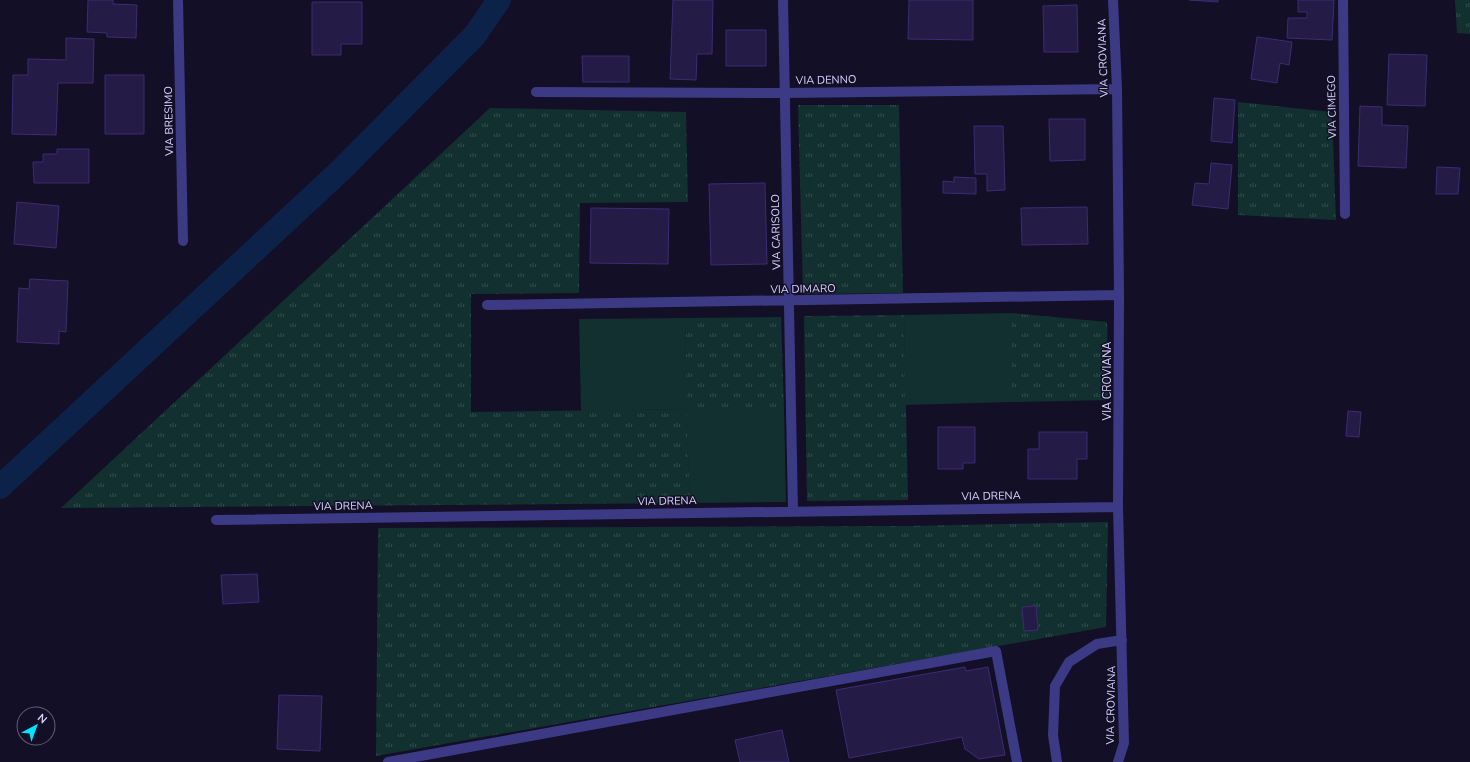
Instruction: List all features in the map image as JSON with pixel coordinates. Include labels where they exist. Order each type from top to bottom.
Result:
[{"type":"street","name":"VIA BRESIMO","points":[[178,0],[183,241]]},
{"type":"street","name":"VIA CARISOLO","points":[[783,0],[793,511]]},
{"type":"street","name":"VIA CROVIANA","points":[[1113,0],[1117,89],[1119,295],[1118,506],[1124,743],[1118,762]]},
{"type":"street","name":"VIA CIMEGO","points":[[1343,0],[1345,214]]},
{"type":"street","name":"VIA DENNO","points":[[536,92],[785,93],[1117,89]]},
{"type":"street","name":"VIA DIMARO","points":[[487,305],[1119,295]]},
{"type":"street","name":"VIA DRENA","points":[[216,520],[1118,506]]},
{"type":"street","points":[[1057,762],[1053,735],[1055,686],[1069,662],[1097,644],[1122,640]]},
{"type":"street","points":[[388,762],[996,651],[1017,762]]},
{"type":"green space","points":[[1455,0],[1470,0],[1470,34],[1457,33]]},
{"type":"green space","points":[[1238,102],[1332,112],[1336,220],[1238,215]]},
{"type":"green space","points":[[798,105],[899,105],[903,293],[803,294]]},
{"type":"green space","points":[[490,108],[686,112],[688,202],[580,203],[579,293],[471,294],[471,412],[686,409],[685,318],[781,317],[784,409],[687,409],[690,503],[61,508]]},
{"type":"green space","points":[[1012,313],[1107,322],[1109,400],[1012,402]]},
{"type":"green space","points":[[1012,313],[1012,402],[905,405],[904,315]]},
{"type":"green space","points":[[904,315],[908,500],[807,501],[804,316]]},
{"type":"green space","points":[[685,318],[687,409],[784,409],[786,502],[690,503],[686,409],[581,411],[579,319]]},
{"type":"green space","points":[[1108,522],[1106,627],[376,756],[378,528],[908,526]],"holes":[[[1036,606],[1038,630],[1024,631],[1022,607]]]},
{"type":"building","points":[[88,0],[113,0],[113,4],[137,5],[136,38],[107,37],[107,33],[87,32]]},
{"type":"building","points":[[673,0],[713,0],[712,54],[697,54],[696,80],[670,79]]},
{"type":"building","points":[[909,0],[973,0],[973,40],[908,39]]},
{"type":"building","points":[[1189,0],[1218,0],[1218,2]]},
{"type":"building","points":[[1298,0],[1334,0],[1332,40],[1287,38],[1288,18],[1307,18],[1307,12],[1298,12]]},
{"type":"building","points":[[312,2],[362,2],[362,44],[341,44],[341,55],[312,55]]},
{"type":"building","points":[[1077,5],[1078,52],[1044,52],[1043,6]]},
{"type":"building","points":[[726,30],[766,30],[766,66],[726,66]]},
{"type":"building","points":[[1257,37],[1292,42],[1289,65],[1280,63],[1277,83],[1251,79]]},
{"type":"building","points":[[66,38],[94,39],[93,83],[58,83],[56,135],[12,134],[13,75],[28,75],[28,59],[66,60]]},
{"type":"building","points":[[1389,54],[1427,55],[1425,106],[1387,105]]},
{"type":"building","points":[[582,56],[629,56],[629,82],[583,82]]},
{"type":"building","points":[[105,75],[144,75],[144,134],[105,134]]},
{"type":"building","points":[[1214,98],[1235,100],[1232,143],[1211,141]]},
{"type":"building","points":[[1360,106],[1382,107],[1382,125],[1408,126],[1406,168],[1358,166]]},
{"type":"building","points":[[1049,119],[1085,119],[1085,160],[1050,161]]},
{"type":"building","points":[[974,126],[1003,126],[1005,190],[987,191],[987,174],[975,174]]},
{"type":"building","points":[[57,149],[89,149],[89,183],[34,183],[33,162],[43,162],[43,154],[57,154]]},
{"type":"building","points":[[1211,163],[1232,165],[1228,209],[1192,205],[1195,183],[1209,184]]},
{"type":"building","points":[[1437,167],[1460,168],[1458,194],[1436,194]]},
{"type":"building","points":[[954,177],[976,178],[976,194],[943,193],[943,181],[954,182]]},
{"type":"building","points":[[765,183],[767,264],[711,265],[709,184]]},
{"type":"building","points":[[17,202],[59,206],[56,248],[14,244]]},
{"type":"building","points":[[1087,207],[1088,244],[1022,245],[1021,208]]},
{"type":"building","points":[[591,208],[669,209],[668,264],[590,263]]},
{"type":"building","points":[[30,279],[68,281],[66,332],[59,331],[59,344],[17,342],[19,288],[29,289]]},
{"type":"building","points":[[1348,411],[1361,412],[1359,437],[1346,436]]},
{"type":"building","points":[[938,427],[975,427],[975,463],[963,463],[963,469],[938,469]]},
{"type":"building","points":[[1039,432],[1087,432],[1087,459],[1077,459],[1077,479],[1028,479],[1028,449],[1039,449]]},
{"type":"building","points":[[257,574],[259,602],[223,604],[221,575]]},
{"type":"building","points":[[1036,606],[1038,630],[1024,631],[1022,607]]},
{"type":"building","points":[[965,667],[966,671],[988,667],[1005,755],[979,759],[965,749],[962,737],[849,758],[836,690]]},
{"type":"building","points":[[279,695],[322,696],[320,751],[277,749]]},
{"type":"building","points":[[782,730],[789,762],[740,762],[735,740]]},
{"type":"waterway","points":[[0,487],[340,171],[475,35],[499,0]]}]
